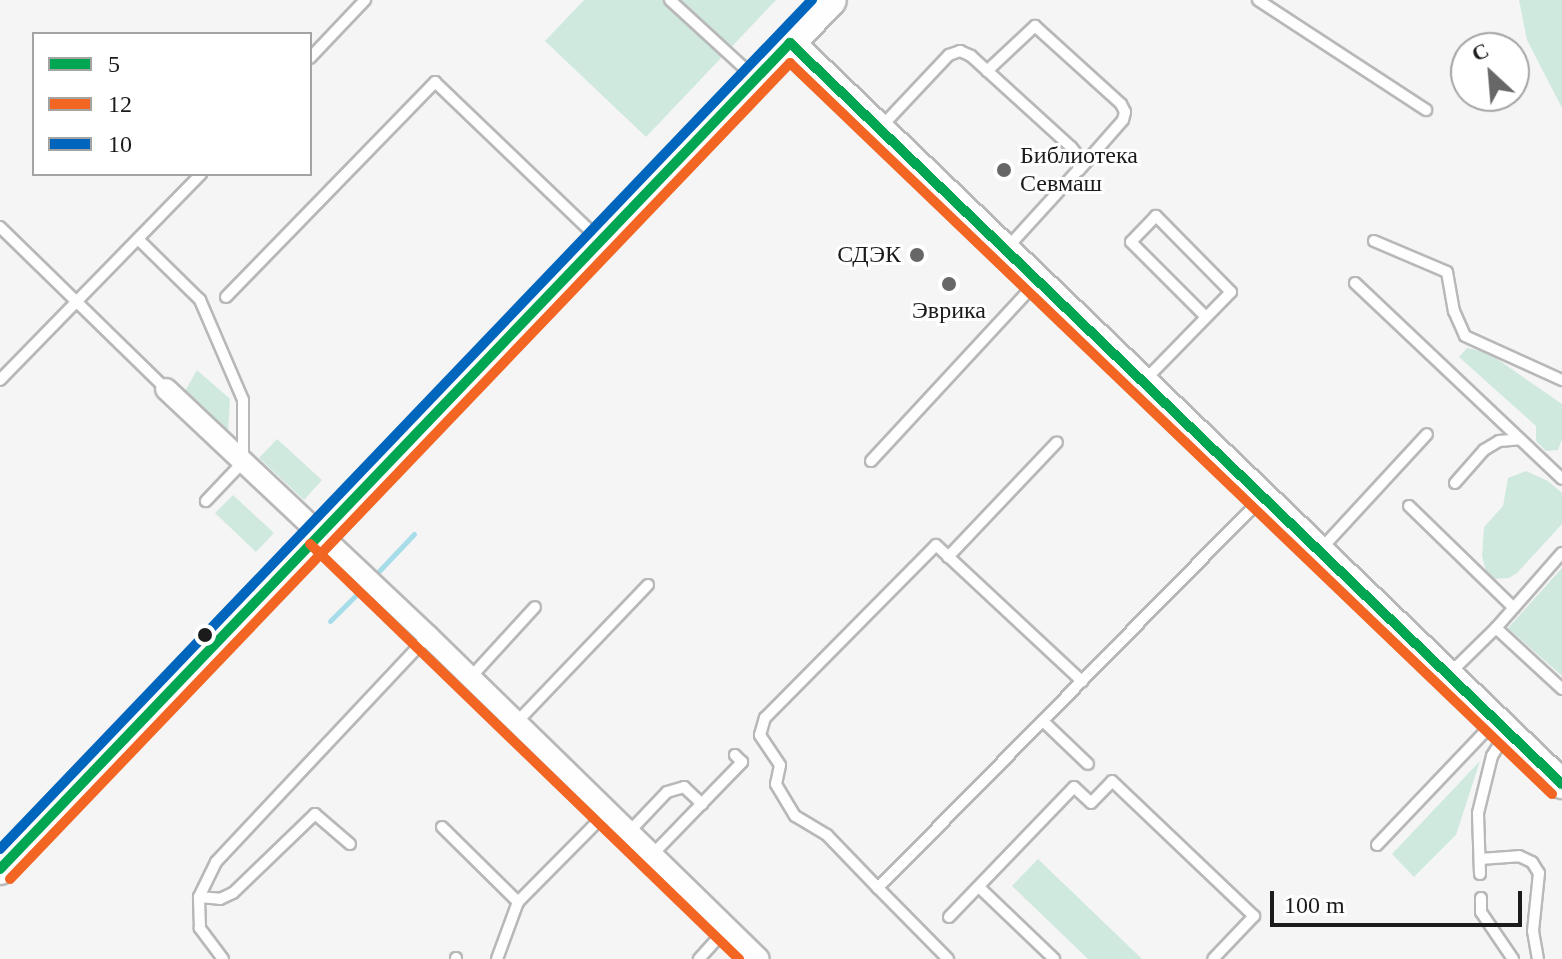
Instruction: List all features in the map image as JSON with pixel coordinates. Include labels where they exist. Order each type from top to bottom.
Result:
[{"type":"main road","points":[[0,869],[831,0]]},
{"type":"main road","points":[[790,43],[1562,784]]},
{"type":"street","points":[[166,389],[428,636],[759,959]]},
{"type":"lane","points":[[312,56],[365,0]]},
{"type":"lane","points":[[670,0],[756,78]]},
{"type":"lane","points":[[1258,0],[1426,110]]},
{"type":"lane","points":[[987,71],[1035,26],[1121,104],[1125,112],[1123,120],[1006,250]]},
{"type":"lane","points":[[879,128],[949,55],[960,51],[987,71],[1071,147],[1079,157],[1078,170]]},
{"type":"lane","points":[[226,297],[435,82],[600,241]]},
{"type":"lane","points":[[0,380],[199,176]]},
{"type":"lane","points":[[1143,382],[1231,292],[1156,216],[1131,242],[1206,317]]},
{"type":"lane","points":[[0,227],[166,389]]},
{"type":"lane","points":[[139,240],[200,300],[243,400],[243,462],[206,501]]},
{"type":"lane","points":[[1374,241],[1447,272],[1454,311],[1465,336],[1562,380]]},
{"type":"lane","points":[[871,461],[1038,281]]},
{"type":"lane","points":[[1355,283],[1562,479]]},
{"type":"lane","points":[[1320,550],[1427,434]]},
{"type":"lane","points":[[1455,483],[1484,450],[1499,441],[1520,439]]},
{"type":"lane","points":[[948,557],[1057,442]]},
{"type":"lane","points":[[878,888],[1263,497]]},
{"type":"lane","points":[[1409,506],[1514,608]]},
{"type":"lane","points":[[948,959],[935,954],[827,835],[795,816],[776,784],[780,765],[760,735],[760,727],[765,718],[936,545],[1082,681]]},
{"type":"lane","points":[[1449,675],[1496,628],[1562,553]]},
{"type":"lane","points":[[516,723],[648,585]]},
{"type":"lane","points":[[470,678],[535,607]]},
{"type":"lane","points":[[1496,628],[1562,689]]},
{"type":"lane","points":[[223,959],[200,928],[199,897],[216,862],[428,636]]},
{"type":"lane","points":[[1043,721],[1088,764]]},
{"type":"lane","points":[[1377,845],[1501,726]]},
{"type":"lane","points":[[1480,874],[1478,813],[1501,726]]},
{"type":"lane","points":[[651,856],[742,762],[735,755]]},
{"type":"lane","points":[[949,917],[1074,787],[1091,803],[1112,781],[1254,916],[1213,959]]},
{"type":"lane","points":[[628,833],[667,792],[684,787],[702,804]]},
{"type":"lane","points":[[497,959],[510,916],[518,902],[607,812]]},
{"type":"lane","points":[[199,897],[220,899],[233,893],[315,814],[350,844]]},
{"type":"lane","points":[[442,827],[518,902]]},
{"type":"lane","points":[[1480,859],[1519,856],[1532,862],[1539,873],[1533,931],[1538,959]]},
{"type":"lane","points":[[979,887],[1054,959]]},
{"type":"lane","points":[[1481,898],[1481,912],[1513,959]]},
{"type":"lane","points":[[699,959],[727,928]]},
{"type":"green space","points":[[584,0],[776,0],[646,137],[545,41]]},
{"type":"green space","points":[[1519,0],[1562,0],[1562,108],[1530,46],[1530,32],[1525,32]]},
{"type":"green space","points":[[1467,348],[1487,352],[1562,404],[1562,439],[1558,450],[1546,451],[1536,441],[1536,426],[1459,357]]},
{"type":"green space","points":[[197,370],[230,399],[228,434],[185,391]]},
{"type":"green space","points":[[277,439],[322,480],[304,500],[259,458]]},
{"type":"green space","points":[[1526,471],[1548,481],[1562,493],[1562,524],[1517,573],[1509,578],[1494,579],[1487,575],[1482,556],[1484,527],[1503,506],[1508,478]]},
{"type":"green space","points":[[233,495],[274,533],[256,552],[215,513]]},
{"type":"green space","points":[[1562,568],[1562,676],[1508,628]]},
{"type":"green space","points":[[1480,761],[1456,835],[1414,877],[1392,854]]},
{"type":"green space","points":[[1038,859],[1142,959],[1088,959],[1012,886]]},
{"type":"waterway","points":[[379,571],[414,534]]},
{"type":"waterway","points":[[330,621],[360,591]]},
{"type":"transit line","name":"10","points":[[0,849],[812,0]]},
{"type":"transit line","name":"5","points":[[790,43],[1562,784]]},
{"type":"transit line","name":"5","points":[[0,869],[790,43]]},
{"type":"transit line","name":"12","points":[[10,879],[790,63],[1552,794]]},
{"type":"transit line","name":"12","points":[[310,544],[739,959]]},
{"type":"place","name":"Библиотека Севмаш","points":[[1004,170]]},
{"type":"place","name":"СДЭК","points":[[917,255]]},
{"type":"place","name":"Эврика","points":[[949,284]]}]
